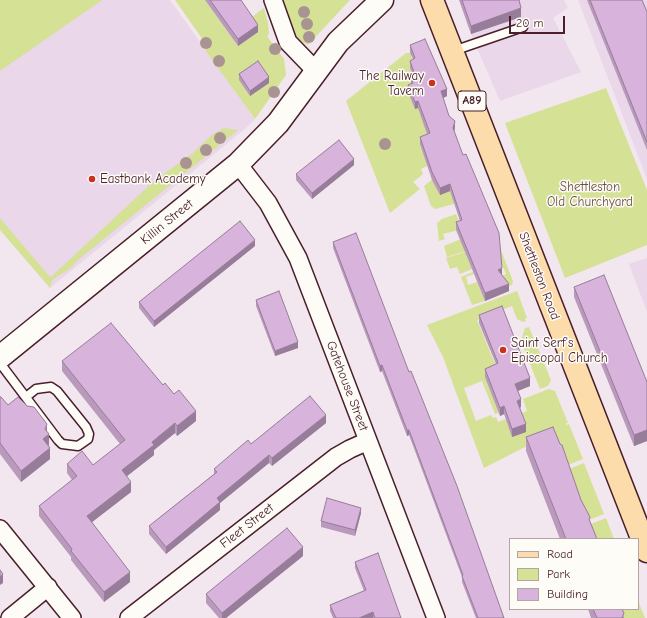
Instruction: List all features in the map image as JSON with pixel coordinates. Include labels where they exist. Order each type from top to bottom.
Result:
[{"type":"main road","name":"Killin Street","points":[[0,357],[238,164],[278,123],[316,71],[350,29],[382,0]]},
{"type":"main road","name":"Shettleston Road","points":[[432,0],[647,551]]},
{"type":"street","points":[[274,0],[288,42],[316,71]]},
{"type":"street","name":"Gatehouse Street","points":[[238,164],[268,204],[295,253],[436,618]]},
{"type":"street","name":"Fleet Street","points":[[129,618],[336,457],[368,441]]},
{"type":"street","points":[[0,529],[72,618]]},
{"type":"street","points":[[10,618],[48,587]]},
{"type":"lane","points":[[453,51],[523,27]]},
{"type":"lane","points":[[0,363],[26,397],[62,444],[78,446],[88,439],[89,434],[86,427],[57,391],[51,387],[36,389],[26,397]]},
{"type":"shaded area","name":"Eastbank Academy","points":[[0,0],[170,0],[255,119],[246,128],[50,288],[0,229]]},
{"type":"shaded area","points":[[459,0],[564,0],[568,8],[553,18],[581,72],[500,101],[471,34]]},
{"type":"shaded area","points":[[578,0],[647,0],[647,179]]},
{"type":"shaded area","points":[[647,258],[647,312],[629,264]]},
{"type":"green space","points":[[0,0],[102,0],[0,71]]},
{"type":"green space","points":[[175,0],[205,0],[238,46],[249,19],[264,8],[268,23],[269,34],[267,36],[284,59],[286,75],[255,119],[205,50],[208,47]]},
{"type":"green space","points":[[283,0],[350,0],[308,45],[302,42],[294,34]]},
{"type":"green space","points":[[406,53],[410,53],[415,66],[415,109],[439,100],[437,161],[421,169],[423,174],[413,182],[420,189],[390,213],[346,101]]},
{"type":"green space","name":"Shettleston Old Churchyard","points":[[606,88],[647,190],[647,245],[565,278],[505,123]]},
{"type":"green space","points":[[224,128],[238,130],[78,260],[71,268],[52,280],[50,288],[0,230],[0,218],[49,276],[52,276],[154,181],[193,153],[213,134]]},
{"type":"green space","points":[[439,174],[454,189],[458,203],[435,209],[431,206],[424,186]]},
{"type":"green space","points":[[456,214],[463,229],[443,234],[445,239],[439,241],[437,223],[442,219]]},
{"type":"green space","points":[[466,237],[466,251],[447,257],[444,246]]},
{"type":"green space","points":[[497,240],[513,281],[512,285],[506,287],[502,276],[506,274],[500,260]]},
{"type":"green space","points":[[465,252],[472,269],[460,274],[457,267],[450,269],[446,258]]},
{"type":"green space","points":[[473,272],[474,274],[466,277],[468,285],[477,282],[485,301],[472,305],[461,277]]},
{"type":"green space","points":[[517,291],[527,318],[525,318],[526,321],[523,322],[517,319],[512,306],[477,320],[498,371],[499,413],[495,414],[482,381],[464,388],[476,421],[491,415],[493,418],[496,417],[498,422],[511,417],[512,437],[526,432],[514,416],[527,411],[523,399],[549,389],[555,391],[568,423],[566,423],[567,425],[569,424],[583,459],[563,467],[550,434],[484,468],[443,357],[427,325]]},
{"type":"green space","points":[[529,327],[551,380],[548,386],[540,389],[521,341],[525,328]]},
{"type":"green space","points":[[584,463],[604,514],[584,522],[564,471]]},
{"type":"green space","points":[[606,518],[614,538],[591,538],[586,526]]},
{"type":"green space","points":[[639,603],[645,618],[620,618],[616,610],[639,610]]},
{"type":"building","points":[[210,0],[241,0],[258,25],[238,39]]},
{"type":"building","points":[[462,0],[519,0],[521,8],[471,26]]},
{"type":"building","points":[[590,0],[642,0],[647,12],[647,142]]},
{"type":"building","points":[[425,39],[447,89],[441,91],[449,116],[455,121],[453,128],[463,155],[466,154],[499,233],[502,268],[498,270],[509,284],[485,293],[456,222],[462,220],[450,184],[440,188],[432,172],[420,137],[430,133],[418,101],[415,102],[408,85],[413,83],[411,76],[415,75],[410,61],[415,58],[410,45]]},
{"type":"building","points":[[258,61],[269,77],[250,91],[239,74]]},
{"type":"building","points":[[339,140],[354,159],[312,193],[296,174]]},
{"type":"building","points":[[240,221],[255,240],[154,321],[139,302]]},
{"type":"building","points":[[356,233],[409,372],[411,371],[457,486],[504,618],[478,618],[409,430],[407,430],[382,365],[380,366],[333,242]]},
{"type":"building","points":[[604,275],[647,382],[647,430],[634,435],[574,287]]},
{"type":"building","points":[[279,291],[298,342],[275,351],[256,300]]},
{"type":"building","name":"Saint Serf's Episcopal Church","points":[[502,306],[530,378],[515,384],[521,399],[517,401],[526,424],[512,429],[504,406],[500,408],[485,369],[498,363],[479,315]]},
{"type":"building","points":[[111,323],[163,385],[165,383],[174,394],[179,390],[196,411],[177,426],[175,423],[152,442],[154,445],[122,470],[131,482],[87,516],[130,572],[104,592],[71,551],[72,549],[39,506],[77,476],[67,464],[82,451],[93,465],[125,440],[62,361]]},
{"type":"building","points":[[310,396],[326,415],[272,458],[269,455],[217,498],[220,502],[166,547],[149,526],[217,472],[214,469],[248,440],[251,444]]},
{"type":"building","points":[[0,397],[8,405],[18,397],[27,406],[34,407],[47,424],[45,429],[49,434],[43,439],[50,448],[21,471],[0,443]]},
{"type":"building","points":[[553,427],[560,444],[562,445],[581,500],[590,517],[589,519],[597,538],[566,538],[526,437]]},
{"type":"building","points":[[327,498],[361,508],[355,530],[321,521]]},
{"type":"building","points":[[287,528],[303,547],[222,613],[206,594]]},
{"type":"building","points":[[378,553],[401,618],[375,618],[373,612],[359,618],[336,618],[330,605],[366,590],[355,562]]},
{"type":"building","points":[[0,570],[3,574],[0,577]]},
{"type":"building","points":[[593,610],[622,610],[624,613],[622,618],[597,618]]},
{"type":"place","name":"The Railway Tavern","points":[[432,83]]},
{"type":"place","name":"Eastbank Academy","points":[[92,179]]},
{"type":"place","name":"Saint Serf's Episcopal Church","points":[[503,350]]}]
